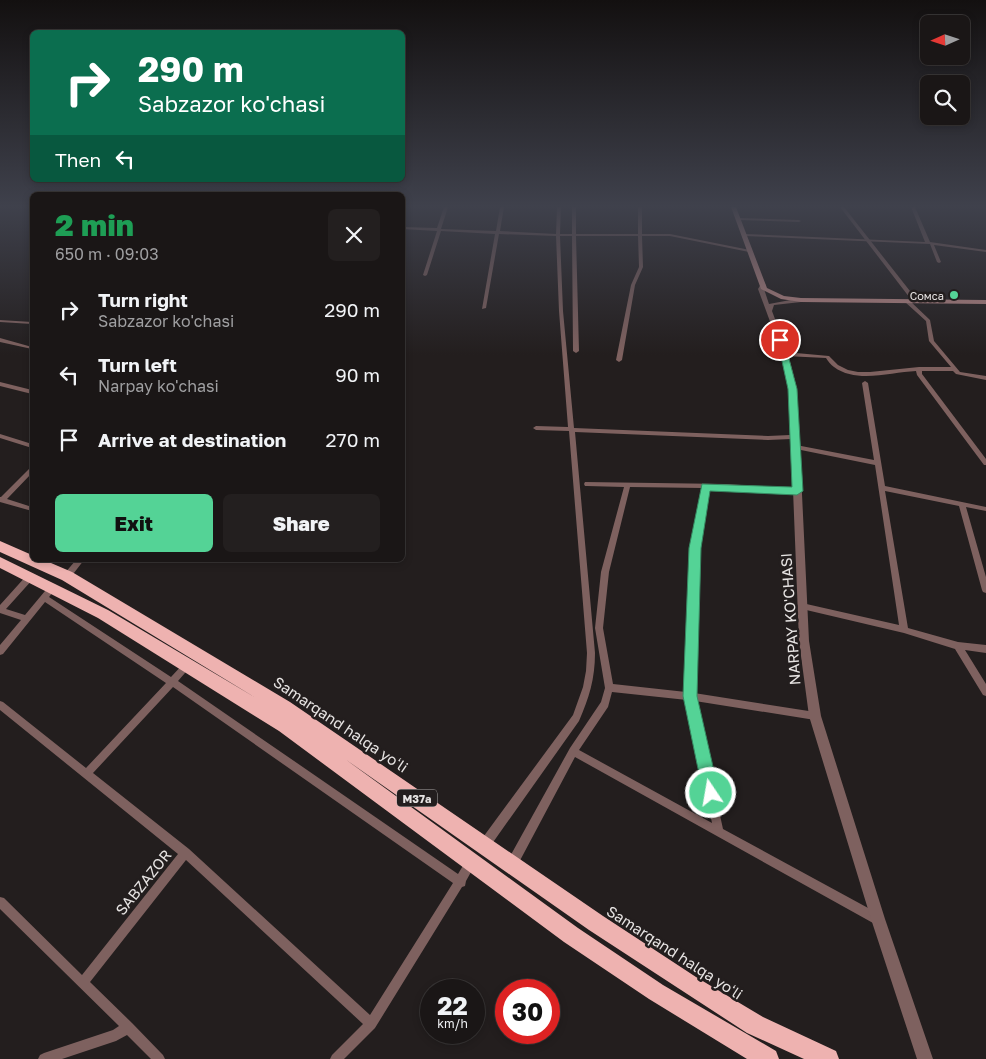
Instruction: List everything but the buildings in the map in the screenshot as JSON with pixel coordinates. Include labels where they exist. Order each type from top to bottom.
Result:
[{"type":"highway","name":"Samarqand halqa yoʻli","points":[[0,546],[34,566],[48,593],[103,614],[285,725],[471,863],[656,992],[768,1059]]},
{"type":"highway","name":"Samarqand halqa yoʻli","points":[[0,562],[34,566],[67,576],[284,707],[485,844],[596,923],[755,1025],[828,1059]]},
{"type":"main road","name":"NARPAY KO'CHASI","points":[[752,256],[763,285],[768,292],[776,296],[800,300]]},
{"type":"main road","points":[[800,300],[986,302]]},
{"type":"street","points":[[425,275],[431,256]]},
{"type":"street","points":[[484,308],[494,256]]},
{"type":"street","points":[[485,844],[576,718],[586,696],[591,678],[592,653],[561,311],[559,256]]},
{"type":"street","points":[[574,256],[576,351]]},
{"type":"street","points":[[619,360],[633,285],[641,267],[641,256]]},
{"type":"street","points":[[877,256],[928,321],[932,341],[954,369],[963,375],[986,378]]},
{"type":"street","points":[[936,256],[938,262]]},
{"type":"street","name":"NARPAY KO'CHASI","points":[[763,285],[761,290],[785,354],[793,389],[804,641],[815,716],[878,919],[925,1059]]},
{"type":"street","points":[[769,311],[772,304],[800,300]]},
{"type":"street","points":[[1,322],[30,323]]},
{"type":"street","points":[[0,340],[30,348]]},
{"type":"street","points":[[785,354],[827,357],[835,368],[858,374],[919,369],[954,369]]},
{"type":"street","points":[[919,369],[919,374],[986,463]]},
{"type":"street","points":[[865,383],[904,630]]},
{"type":"street","points":[[0,384],[30,392]]},
{"type":"street","points":[[536,428],[768,438],[791,437],[795,434]]},
{"type":"street","points":[[0,436],[30,445]]},
{"type":"street","points":[[796,447],[878,463]]},
{"type":"street","points":[[30,472],[1,500],[30,508]]},
{"type":"street","points":[[587,484],[797,491]]},
{"type":"street","points":[[512,864],[573,751],[605,704],[609,688],[599,628],[605,572],[627,486]]},
{"type":"street","points":[[706,487],[695,548],[690,696],[719,832]]},
{"type":"street","points":[[881,488],[986,508]]},
{"type":"street","points":[[962,504],[986,590]]},
{"type":"street","points":[[67,576],[78,562]]},
{"type":"street","points":[[26,619],[0,610],[34,566]]},
{"type":"street","points":[[0,651],[48,593],[172,682],[461,882]]},
{"type":"street","points":[[802,606],[904,630],[958,646],[986,650]]},
{"type":"street","points":[[958,646],[986,692]]},
{"type":"street","points":[[86,774],[187,666]]},
{"type":"street","points":[[609,688],[690,696],[815,716]]},
{"type":"street","points":[[0,705],[185,853]]},
{"type":"street","points":[[573,751],[878,919]]},
{"type":"street","name":"SABZAZOR","points":[[82,983],[185,853],[371,1024]]},
{"type":"street","points":[[336,1059],[371,1024],[461,882],[471,863]]},
{"type":"street","points":[[0,902],[159,1059]]},
{"type":"street","points":[[44,1059],[116,1036],[128,1027]]},
{"type":"place","name":"Сомса","points":[[954,295]]},
{"type":"route","points":[[711,793],[690,696],[695,548],[706,487],[726,486],[797,491],[793,389],[780,340]]}]
